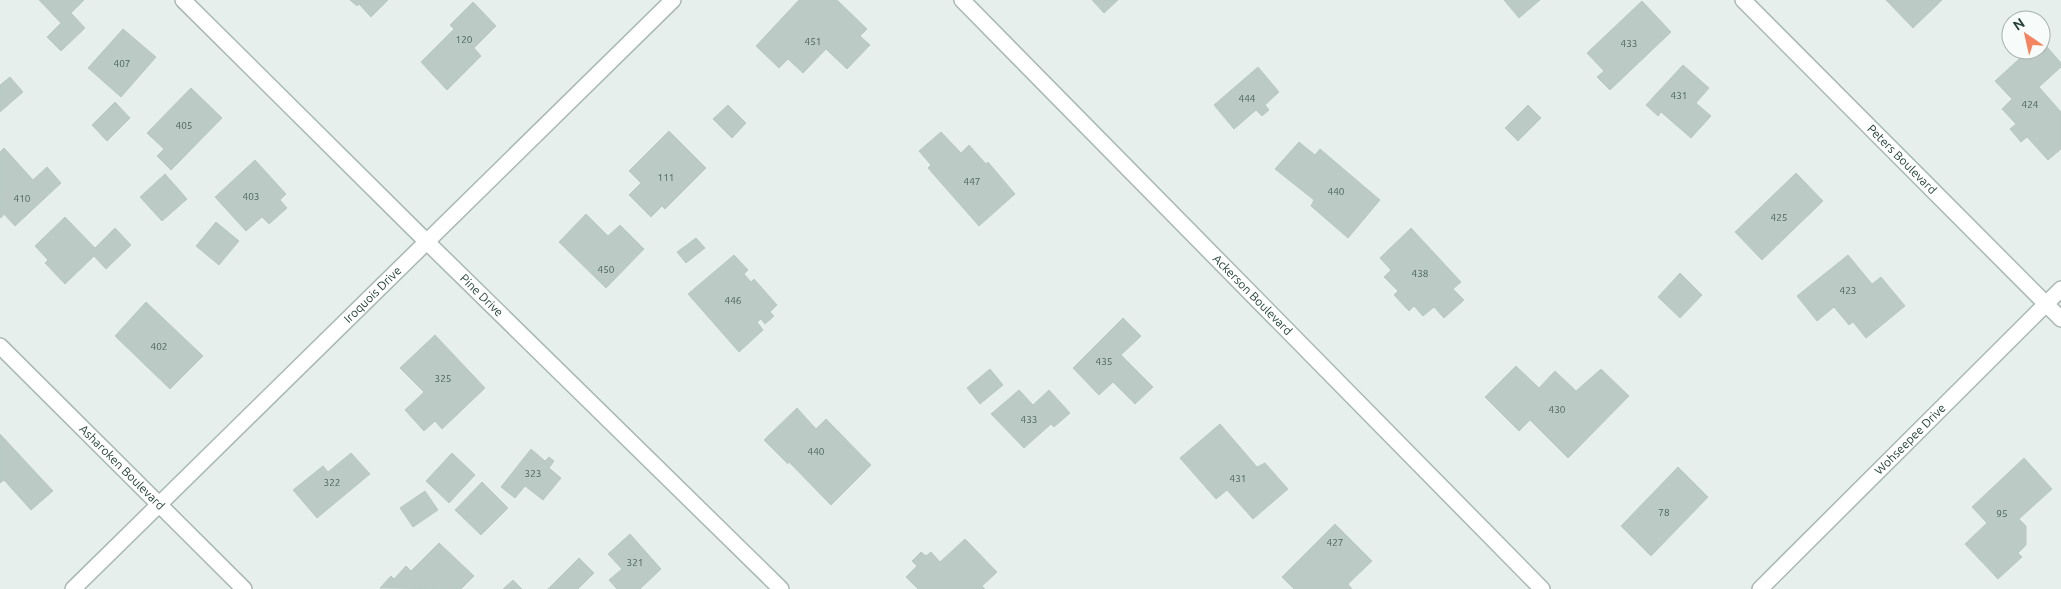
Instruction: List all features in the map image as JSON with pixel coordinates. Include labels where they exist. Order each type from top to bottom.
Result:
[{"type":"street","name":"Pine Drive","points":[[183,0],[426,242],[781,589]]},
{"type":"street","name":"Iroquois Drive","points":[[73,589],[673,0]]},
{"type":"street","name":"Ackerson Boulevard","points":[[962,0],[1542,589]]},
{"type":"street","name":"Peters Boulevard","points":[[1743,0],[2061,319]]},
{"type":"street","name":"Wohseepee Drive","points":[[1760,589],[2061,289]]},
{"type":"street","name":"Asharoken Boulevard","points":[[0,346],[244,589]]},
{"type":"building","points":[[39,0],[84,0],[71,13],[85,28],[61,51],[47,37],[61,23]]},
{"type":"building","points":[[350,0],[388,0],[371,17],[359,4],[357,6]]},
{"type":"building","points":[[799,0],[837,0],[867,29],[860,36],[870,45],[847,69],[826,49],[803,73],[788,59],[779,68],[756,46]]},
{"type":"building","points":[[1092,0],[1118,0],[1104,13]]},
{"type":"building","points":[[1504,0],[1540,0],[1519,18]]},
{"type":"building","points":[[1886,0],[1942,0],[1913,28]]},
{"type":"building","points":[[1642,1],[1671,32],[1610,90],[1597,77],[1604,71],[1587,53]]},
{"type":"building","points":[[473,2],[496,26],[474,48],[481,56],[447,90],[421,62],[454,29],[450,25]]},
{"type":"building","points":[[123,29],[156,57],[121,97],[88,68]]},
{"type":"building","points":[[2051,52],[2061,63],[2061,67],[2039,87],[2061,112],[2061,149],[2048,160],[2027,137],[2021,142],[2010,129],[2016,124],[2002,109],[2012,99],[1995,81],[2018,60],[2051,60]]},
{"type":"building","points":[[1683,65],[1709,88],[1696,103],[1711,116],[1691,138],[1661,112],[1658,116],[1646,105]]},
{"type":"building","points":[[1258,67],[1279,92],[1265,105],[1269,110],[1262,116],[1256,110],[1234,129],[1214,105]]},
{"type":"building","points":[[10,77],[23,92],[0,112],[0,85]]},
{"type":"building","points":[[191,88],[222,118],[171,170],[157,156],[164,149],[147,133]]},
{"type":"building","points":[[115,102],[130,118],[107,141],[92,125]]},
{"type":"building","points":[[728,105],[746,123],[732,138],[713,119]]},
{"type":"building","points":[[1528,105],[1541,118],[1518,141],[1505,128]]},
{"type":"building","points":[[669,131],[706,168],[665,209],[662,206],[651,217],[629,195],[641,183],[629,171]]},
{"type":"building","points":[[941,132],[961,153],[969,145],[986,164],[988,162],[1015,194],[979,226],[928,168],[931,165],[919,151]]},
{"type":"building","points":[[1299,142],[1315,155],[1320,149],[1380,200],[1348,238],[1311,206],[1314,200],[1275,169]]},
{"type":"building","points":[[4,148],[33,180],[47,167],[61,183],[15,226],[4,214],[1,218],[0,216],[0,152]]},
{"type":"building","points":[[255,160],[286,194],[280,200],[287,208],[269,224],[262,217],[246,231],[215,197]]},
{"type":"building","points":[[1796,173],[1823,201],[1762,260],[1735,232]]},
{"type":"building","points":[[165,174],[187,199],[162,221],[140,197]]},
{"type":"building","points":[[586,214],[608,236],[620,225],[644,249],[606,288],[559,242]]},
{"type":"building","points":[[65,217],[95,248],[115,228],[131,245],[106,269],[94,256],[65,284],[45,263],[48,260],[35,246]]},
{"type":"building","points":[[216,222],[239,241],[219,265],[196,246]]},
{"type":"building","points":[[1411,228],[1461,282],[1453,289],[1464,300],[1444,318],[1434,307],[1423,316],[1414,306],[1409,311],[1394,295],[1398,291],[1384,277],[1391,270],[1380,258]]},
{"type":"building","points":[[696,238],[705,248],[686,263],[677,252]]},
{"type":"building","points":[[734,255],[748,270],[744,274],[751,282],[754,279],[777,305],[770,312],[774,316],[765,324],[761,319],[757,322],[763,330],[739,352],[688,294]]},
{"type":"building","points":[[1848,255],[1872,284],[1881,277],[1905,306],[1866,338],[1853,322],[1849,325],[1834,307],[1817,321],[1797,296]]},
{"type":"building","points":[[1680,273],[1702,295],[1680,318],[1658,297]]},
{"type":"building","points":[[146,302],[203,356],[170,389],[115,336]]},
{"type":"building","points":[[1123,318],[1141,336],[1121,355],[1153,387],[1135,404],[1113,382],[1099,395],[1073,368]]},
{"type":"building","points":[[435,335],[485,388],[442,429],[435,421],[424,431],[405,410],[424,392],[400,368]]},
{"type":"building","points":[[1516,366],[1539,388],[1555,371],[1576,391],[1601,369],[1629,396],[1568,458],[1530,420],[1519,431],[1485,397]]},
{"type":"building","points":[[990,369],[1003,385],[980,404],[967,388]]},
{"type":"building","points":[[1019,390],[1033,405],[1049,390],[1070,413],[1054,427],[1051,424],[1024,448],[991,414]]},
{"type":"building","points":[[797,408],[816,429],[826,419],[871,465],[831,505],[788,461],[788,464],[764,440]]},
{"type":"building","points":[[1220,424],[1257,467],[1265,463],[1288,489],[1253,519],[1227,490],[1216,499],[1180,458]]},
{"type":"building","points":[[0,434],[53,491],[31,510],[4,480],[0,483]]},
{"type":"building","points":[[531,449],[545,461],[549,457],[554,461],[549,468],[561,478],[543,500],[525,486],[515,498],[501,487]]},
{"type":"building","points":[[351,453],[370,474],[317,518],[293,490],[323,466],[328,472]]},
{"type":"building","points":[[452,453],[475,475],[449,503],[426,481]]},
{"type":"building","points":[[2024,458],[2052,489],[2019,519],[2026,526],[2026,545],[2018,553],[2022,557],[1998,579],[1965,544],[1987,523],[1972,507]]},
{"type":"building","points":[[1678,467],[1708,497],[1651,556],[1621,526]]},
{"type":"building","points":[[482,482],[508,508],[481,535],[455,510]]},
{"type":"building","points":[[425,491],[438,510],[413,527],[400,508]]},
{"type":"building","points":[[1335,524],[1372,561],[1348,584],[1352,589],[1294,589],[1282,577]]},
{"type":"building","points":[[630,534],[661,569],[640,589],[617,589],[609,580],[622,569],[608,554]]},
{"type":"building","points":[[965,539],[997,572],[982,586],[985,589],[918,589],[906,577],[917,566],[912,561],[921,552],[926,556],[931,552],[940,562]]},
{"type":"building","points":[[439,543],[474,576],[461,589],[380,588],[391,576],[394,579],[406,566],[411,571]]},
{"type":"building","points":[[579,558],[594,573],[578,589],[548,589]]},
{"type":"building","points":[[513,580],[522,589],[503,589]]}]
